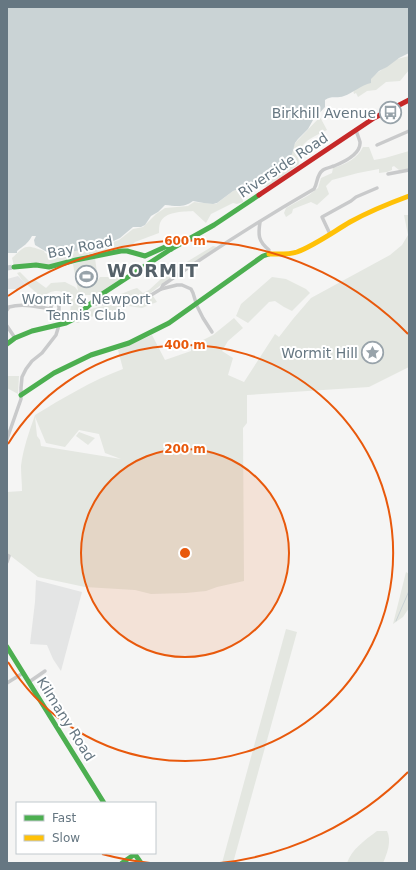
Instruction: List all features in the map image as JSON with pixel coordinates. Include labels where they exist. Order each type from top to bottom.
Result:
[{"type":"main road","name":"Riverside Road","points":[[171,249],[214,225],[374,118],[409,100]]},
{"type":"main road","points":[[21,395],[54,373],[91,355],[129,343],[169,323],[263,256],[269,254],[286,254],[296,252],[352,221],[409,196]]},
{"type":"main road","name":"Bay Road","points":[[14,267],[36,265],[49,267],[121,251],[127,251],[145,256],[165,247],[171,249]]},
{"type":"main road","points":[[7,344],[15,338],[32,331],[72,320],[102,294],[171,249]]},
{"type":"main road","name":"Kilmany Road","points":[[7,647],[103,802]]},
{"type":"main road","points":[[122,863],[135,854],[141,863]]},
{"type":"street","points":[[161,289],[163,285],[193,264],[314,189],[318,176],[323,169],[341,163],[357,151],[360,146],[360,141],[356,130]]},
{"type":"street","points":[[377,145],[409,131]]},
{"type":"street","points":[[388,174],[394,170],[409,170]]},
{"type":"street","points":[[330,234],[322,217],[356,197],[377,188]]},
{"type":"street","points":[[260,222],[260,240],[269,250]]},
{"type":"street","points":[[93,302],[97,304],[127,298],[143,300],[161,289],[182,285],[191,289],[203,318],[212,332]]},
{"type":"street","points":[[7,310],[9,307],[14,305],[27,305],[51,309]]},
{"type":"street","points":[[7,439],[20,403],[22,377],[32,361],[42,353],[56,335],[59,324]]},
{"type":"street","points":[[7,326],[15,338]]},
{"type":"street","points":[[7,555],[9,556],[7,562]]},
{"type":"street","points":[[29,682],[45,671]]},
{"type":"street","points":[[7,683],[23,673]]},
{"type":"shaded area","points":[[7,7],[409,7],[409,53],[379,71],[371,79],[371,83],[364,85],[344,96],[325,100],[325,107],[295,143],[292,154],[275,176],[233,191],[217,203],[213,204],[193,201],[183,206],[165,205],[151,216],[145,225],[141,227],[133,227],[120,238],[107,244],[52,255],[35,245],[34,240],[36,236],[32,236],[27,243],[17,251],[17,253],[7,253]]},
{"type":"shaded area","points":[[409,56],[409,70],[400,81],[386,82],[376,90],[367,91],[358,97],[356,93],[354,94],[353,90],[397,59]]},
{"type":"shaded area","points":[[320,117],[327,130],[310,139],[302,146],[299,164],[268,187],[257,185],[255,182],[288,156],[296,142]]},
{"type":"shaded area","points":[[363,147],[369,147],[374,160],[409,151],[409,169],[399,170],[394,166],[392,167],[392,170],[387,172],[379,173],[379,169],[332,180],[326,186],[329,194],[317,205],[311,202],[293,209],[292,213],[286,217],[284,213],[286,208],[318,188],[321,178],[332,173],[333,168],[347,163],[354,158]]},
{"type":"shaded area","points":[[241,188],[243,202],[237,204],[233,203],[211,214],[206,223],[193,211],[174,213],[162,219],[159,233],[135,242],[129,249],[105,252],[51,266],[14,266],[12,258],[23,248],[33,247],[44,251],[45,253],[56,256],[64,252],[107,244],[119,240],[133,229],[143,227],[156,214],[165,208],[188,206],[194,202],[216,204],[233,191]]},
{"type":"shaded area","points":[[404,215],[409,215],[409,367],[369,387],[247,395],[247,423],[243,428],[244,581],[206,591],[186,593],[151,594],[135,590],[85,587],[38,577],[7,553],[7,492],[22,491],[22,460],[26,440],[35,415],[88,384],[123,369],[118,350],[152,335],[165,360],[191,351],[191,346],[213,335],[234,318],[243,328],[228,341],[222,351],[233,358],[228,375],[244,382],[275,334],[279,337],[311,298],[390,255],[402,245],[408,235]],"holes":[[[35,417],[46,443],[65,447],[79,430],[99,434],[105,453],[121,459],[41,446],[40,440],[37,436]]]},
{"type":"shaded area","points":[[213,246],[217,247],[173,276],[145,297],[140,298],[123,296],[112,300],[99,301],[101,299],[115,296],[137,288],[143,293],[149,290],[172,269],[180,266]]},
{"type":"shaded area","points":[[95,258],[98,280],[100,277],[111,277],[121,273],[122,278],[98,294],[83,295],[79,303],[83,308],[73,318],[65,321],[64,314],[70,312],[71,304],[68,301],[69,294],[61,291],[55,291],[41,297],[22,280],[17,273],[20,272],[31,283],[35,280],[46,288],[51,283],[65,282],[75,287],[78,291],[73,264]]},
{"type":"shaded area","points":[[18,276],[26,284],[18,289],[7,289],[7,279]]},
{"type":"shaded area","points":[[272,277],[286,279],[306,289],[310,293],[292,311],[275,301],[269,302],[248,323],[236,316],[241,304]]},
{"type":"shaded area","points":[[153,296],[157,302],[142,308],[128,306],[115,312],[99,314],[76,323],[89,310],[94,308],[129,301],[144,301]]},
{"type":"shaded area","points":[[7,376],[19,376],[18,394],[7,388]]},
{"type":"shaded area","points":[[79,432],[95,438],[88,445],[76,436]]},
{"type":"shaded area","points":[[406,572],[409,574],[409,608],[403,617],[393,624]]},
{"type":"shaded area","points":[[36,580],[82,592],[61,671],[53,659],[47,645],[30,644]]},
{"type":"shaded area","points":[[286,629],[297,632],[233,863],[222,863]]},
{"type":"shaded area","points":[[377,831],[387,831],[389,839],[386,856],[383,863],[347,863],[352,853]]},
{"type":"waterway","points":[[396,621],[409,591]]},
{"type":"tunnel","points":[[7,268],[14,267]]},
{"type":"traffic: fast","points":[[7,344],[15,338],[32,331],[66,323],[72,320],[102,294],[171,249],[214,225],[259,195]]},
{"type":"traffic: fast","points":[[14,267],[36,265],[49,267],[121,251],[127,251],[145,256],[165,247],[171,249]]},
{"type":"traffic: fast","points":[[21,395],[54,373],[91,355],[129,343],[169,323],[263,256],[269,254]]},
{"type":"traffic: fast","points":[[7,647],[103,802]]},
{"type":"traffic: fast","points":[[135,854],[141,863]]},
{"type":"traffic: fast","points":[[122,863],[135,854]]},
{"type":"traffic: slow","points":[[269,254],[287,254],[297,252],[357,218],[409,196]]},
{"type":"traffic: jam","points":[[259,195],[374,118],[409,100]]},
{"type":"place","name":"Birkhill Avenue","points":[[391,113]]},
{"type":"place","name":"Wormit & Newport Tennis Club","points":[[86,277]]},
{"type":"place","name":"Wormit Hill","points":[[373,353]]},
{"type":"district","name":"WORMIT","points":[[153,271]]}]
